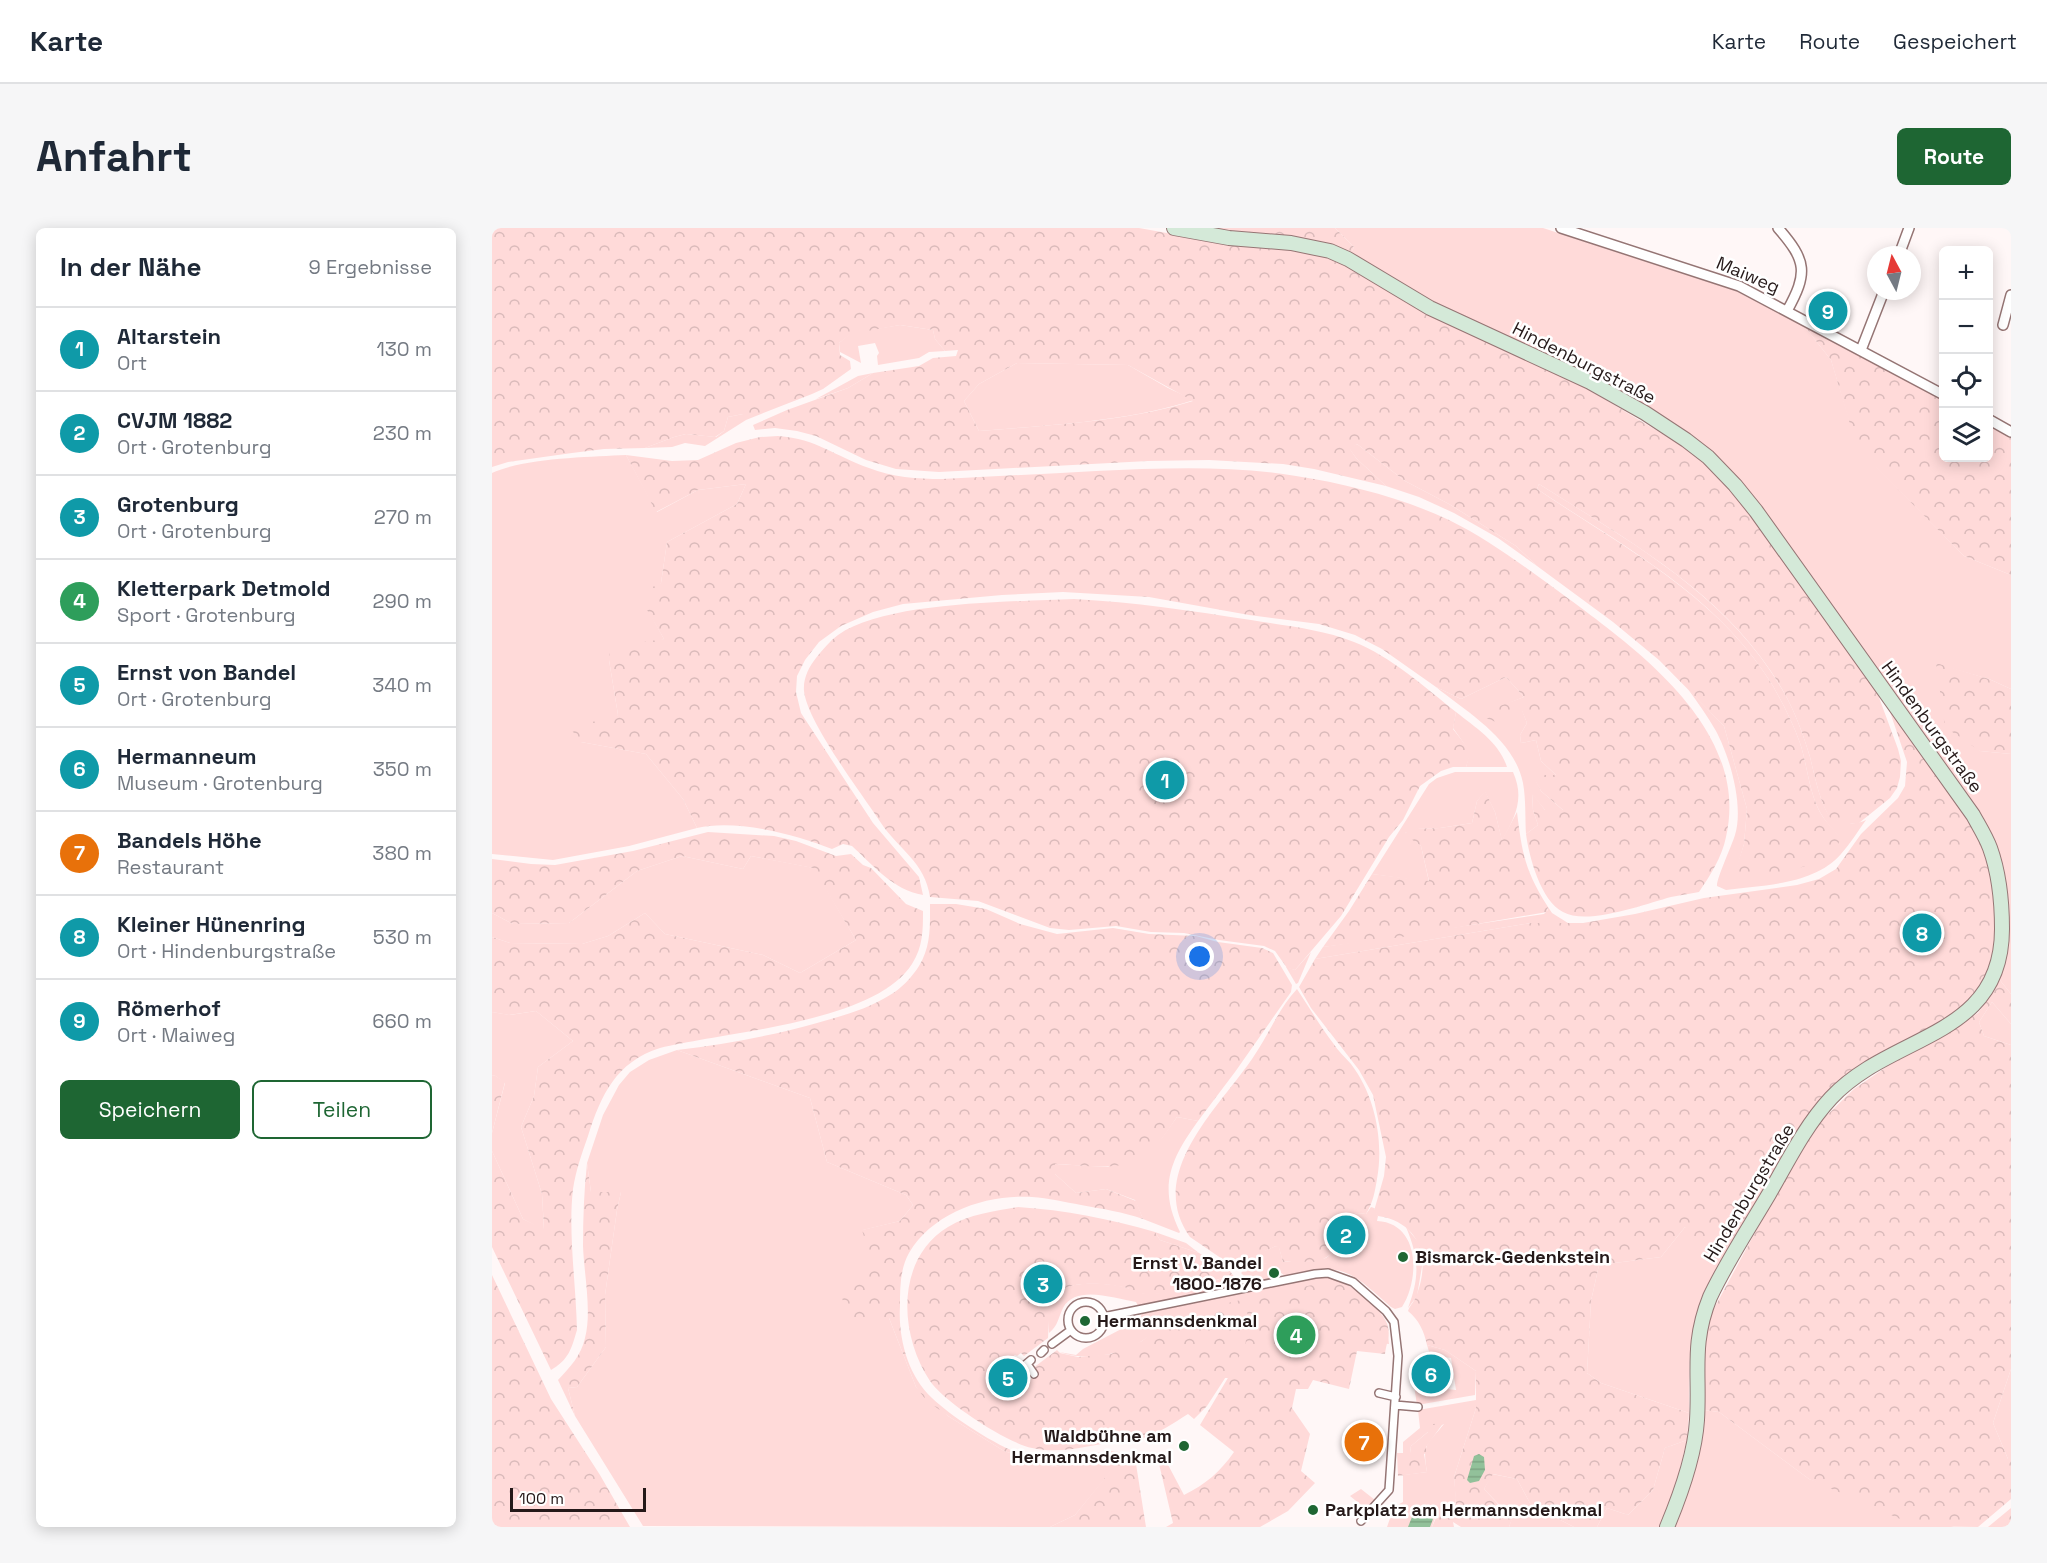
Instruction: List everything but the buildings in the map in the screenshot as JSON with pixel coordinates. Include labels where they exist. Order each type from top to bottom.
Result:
[{"type":"main road","name":"Hindenburgstraße","points":[[1174,228],[1229,238],[1291,243],[1330,251],[1381,277],[1430,308],[1590,382],[1645,413],[1686,440],[1708,457],[1756,511],[1973,815],[1990,847],[2000,896],[2002,944],[1999,963],[1984,994],[1961,1017],[1862,1073],[1832,1096],[1803,1136],[1710,1297],[1701,1321],[1697,1342],[1696,1431],[1667,1527]]},
{"type":"street","name":"Maiweg","points":[[1561,228],[1739,286],[1939,392]]},
{"type":"street","points":[[1778,228],[1796,251],[1803,272],[1794,299],[1787,311]]},
{"type":"street","points":[[1902,246],[1909,228]]},
{"type":"street","points":[[2003,325],[2011,295]]},
{"type":"street","points":[[1861,350],[1880,300]]},
{"type":"street","points":[[1993,421],[2011,432]]},
{"type":"street","points":[[1103,1317],[1175,1305],[1315,1272],[1337,1272],[1360,1287],[1396,1317],[1398,1356],[1389,1490],[1361,1521]]},
{"type":"street","points":[[1082,1303],[1093,1306],[1101,1312],[1103,1317],[1102,1327],[1090,1337],[1085,1338],[1071,1330],[1068,1319],[1072,1309],[1082,1303]]},
{"type":"street","points":[[1018,1371],[1071,1330]]},
{"type":"street","points":[[1034,1374],[1041,1353]]},
{"type":"street","points":[[1379,1393],[1396,1397]]},
{"type":"street","points":[[1395,1405],[1418,1407]]},
{"type":"green space","points":[[492,228],[1139,228],[1228,244],[1327,257],[1346,264],[1427,314],[1586,388],[1681,445],[1701,461],[1725,484],[1749,513],[1877,692],[1898,749],[1901,761],[1900,777],[1897,788],[1890,798],[1859,823],[1843,823],[1830,818],[1820,796],[1810,757],[1791,705],[1765,663],[1739,631],[1710,602],[1644,551],[1539,484],[1537,489],[1666,575],[1697,599],[1751,654],[1773,686],[1794,728],[1818,809],[1841,838],[1832,854],[1812,864],[1784,872],[1733,878],[1744,844],[1747,809],[1724,726],[1659,660],[1613,622],[1537,566],[1516,546],[1449,504],[1405,481],[1357,444],[1350,449],[1356,458],[1386,486],[1283,464],[1209,460],[939,472],[896,469],[866,460],[816,436],[775,428],[755,430],[753,425],[848,388],[873,373],[919,366],[933,358],[956,356],[958,350],[945,351],[935,339],[933,330],[900,325],[851,334],[839,343],[840,355],[850,361],[851,369],[823,389],[761,414],[728,417],[724,431],[715,437],[686,434],[645,448],[604,449],[508,462],[492,467]],"holes":[[[1017,363],[1128,365],[1193,401],[1114,418],[979,431],[964,401],[979,384]]]},
{"type":"green space","points":[[1212,228],[1335,228],[1354,247],[1351,253],[1333,246]]},
{"type":"green space","points":[[1335,228],[1543,228],[1736,291],[1805,327],[1831,360],[1858,448],[1964,556],[2011,575],[2011,689],[1989,679],[1936,664],[1980,751],[2011,754],[2011,994],[1999,979],[2009,944],[2008,917],[1986,829],[1690,435],[1651,409],[1593,377],[1435,303],[1351,253],[1354,247]]},
{"type":"green space","points":[[900,325],[933,330],[935,339],[945,351],[929,352],[919,358],[878,365],[879,353],[875,343],[858,346],[861,363],[840,352],[839,343],[851,333]]},
{"type":"green space","points":[[1805,327],[1939,398],[1939,462],[1993,462],[1993,427],[2011,437],[2011,575],[1964,556],[1857,448],[1831,360]]},
{"type":"green space","points":[[1017,363],[1128,365],[1194,400],[1114,418],[979,431],[964,401],[979,384]]},
{"type":"green space","points":[[873,373],[848,388],[816,399],[858,376]]},
{"type":"green space","points":[[761,414],[746,420],[705,446],[685,443],[672,447],[645,448],[686,434],[716,437],[724,431],[728,417]]},
{"type":"green space","points":[[778,436],[815,444],[877,471],[914,478],[942,479],[1171,468],[1246,470],[1316,479],[1355,488],[1413,505],[1449,520],[1510,557],[1598,620],[1657,670],[1684,699],[1706,730],[1722,763],[1729,799],[1726,837],[1719,859],[1699,892],[1601,915],[1573,916],[1563,912],[1555,906],[1542,889],[1533,866],[1526,834],[1538,825],[1533,810],[1532,793],[1545,810],[1563,810],[1541,791],[1532,775],[1556,775],[1541,761],[1536,740],[1521,743],[1520,735],[1527,723],[1522,711],[1503,725],[1486,718],[1483,712],[1524,697],[1506,677],[1461,699],[1436,687],[1382,649],[1355,635],[1319,624],[1249,615],[1149,597],[1063,592],[903,604],[873,612],[841,626],[819,642],[805,660],[797,676],[796,692],[801,713],[873,823],[919,877],[923,895],[902,888],[893,882],[852,846],[843,844],[832,849],[783,833],[747,827],[729,825],[697,828],[683,799],[646,754],[581,742],[570,728],[618,715],[609,660],[610,647],[664,639],[643,603],[642,592],[661,583],[667,542],[737,504],[746,484],[698,490],[656,512],[626,455],[672,461],[698,460],[736,443],[760,437]]},
{"type":"green space","points":[[1357,444],[1405,481],[1449,504],[1516,546],[1537,566],[1498,538],[1454,513],[1419,497],[1386,486],[1356,458],[1349,448]]},
{"type":"green space","points":[[626,455],[657,512],[698,490],[746,484],[737,504],[667,542],[661,583],[644,603],[664,639],[609,660],[618,715],[581,742],[646,754],[683,799],[697,828],[629,846],[553,860],[492,854],[492,473],[539,461]]},
{"type":"green space","points":[[1539,484],[1644,551],[1677,575],[1709,602],[1765,662],[1787,698],[1797,720],[1820,796],[1830,817],[1848,823],[1866,820],[1841,854],[1830,864],[1803,878],[1772,885],[1726,890],[1717,886],[1735,835],[1737,796],[1731,768],[1716,731],[1688,689],[1724,726],[1747,809],[1744,844],[1734,878],[1840,838],[1818,809],[1800,743],[1791,721],[1773,686],[1751,654],[1725,625],[1666,575],[1537,489]]},
{"type":"green space","points":[[1074,599],[1207,613],[1329,634],[1354,642],[1381,655],[1456,712],[1453,729],[1471,752],[1466,767],[1453,767],[1441,771],[1420,786],[1403,820],[1389,837],[1341,916],[1295,970],[1287,968],[1275,951],[1264,946],[1184,933],[1151,932],[1116,926],[1069,930],[1050,928],[978,901],[930,897],[923,874],[888,832],[849,777],[825,739],[807,704],[804,686],[811,665],[835,637],[860,624],[887,615],[952,605]]},
{"type":"green space","points":[[1936,663],[1989,679],[2011,689],[2011,754],[1980,751],[1945,727]]},
{"type":"green space","points":[[1506,677],[1524,697],[1484,713],[1522,710],[1527,723],[1520,735],[1521,743],[1536,740],[1541,761],[1557,776],[1533,775],[1541,791],[1564,811],[1545,810],[1532,794],[1533,810],[1538,825],[1526,834],[1523,783],[1510,753],[1488,728],[1436,687],[1461,699]]},
{"type":"green space","points":[[1889,709],[1969,819],[1979,836],[1992,874],[1997,918],[1994,962],[1980,992],[1945,1021],[1888,1050],[1798,1131],[1723,1259],[1699,1251],[1685,1227],[1661,1257],[1599,1265],[1591,1301],[1587,1373],[1601,1383],[1689,1413],[1687,1440],[1665,1448],[1653,1490],[1628,1515],[1607,1508],[1597,1527],[1574,1527],[1531,1505],[1517,1479],[1493,1474],[1484,1489],[1512,1519],[1509,1527],[1461,1527],[1453,1522],[1454,1527],[1432,1527],[1438,1513],[1453,1509],[1456,1504],[1454,1477],[1476,1408],[1476,1371],[1445,1350],[1427,1345],[1421,1326],[1408,1311],[1421,1280],[1422,1255],[1412,1234],[1392,1220],[1378,1216],[1374,1211],[1384,1176],[1386,1157],[1373,1095],[1359,1070],[1311,1008],[1299,987],[1315,959],[1531,923],[1583,923],[1704,898],[1797,885],[1819,879],[1836,869],[1861,834],[1898,798],[1905,786],[1907,762]]},
{"type":"green space","points":[[1456,712],[1493,743],[1507,767],[1466,767],[1470,752],[1453,728]]},
{"type":"green space","points":[[1455,772],[1513,772],[1518,791],[1517,808],[1502,841],[1495,812],[1485,792],[1477,801],[1472,823],[1417,829],[1405,833],[1421,846],[1429,882],[1372,874],[1429,784],[1437,778]]},
{"type":"green space","points":[[1485,791],[1495,812],[1502,840],[1517,812],[1529,872],[1548,907],[1547,912],[1402,937],[1323,947],[1372,874],[1429,881],[1421,846],[1404,834],[1411,829],[1440,828],[1472,823],[1477,801]]},
{"type":"green space","points":[[708,832],[774,836],[796,841],[836,856],[851,854],[863,865],[871,868],[906,904],[923,911],[920,945],[912,964],[893,984],[866,1000],[796,1022],[660,1048],[645,1054],[621,1071],[612,1082],[599,1107],[576,1175],[571,1223],[577,1330],[568,1353],[562,1362],[551,1370],[492,1247],[492,1151],[523,1219],[544,1229],[542,1194],[521,1127],[534,1096],[538,1067],[573,1041],[536,1011],[509,1015],[492,1012],[492,937],[510,943],[582,944],[608,936],[645,913],[665,934],[763,955],[800,973],[856,940],[813,868],[751,856],[743,869],[682,856],[637,871],[569,923],[513,924],[492,913],[492,859],[555,865],[633,851]]},
{"type":"green space","points":[[682,856],[743,869],[751,856],[814,868],[856,940],[800,973],[763,955],[665,934],[645,913],[608,936],[582,944],[510,943],[492,937],[492,913],[513,924],[569,923],[637,871]]},
{"type":"green space","points":[[930,904],[956,904],[986,909],[1020,924],[1057,934],[1113,928],[1149,934],[1196,936],[1218,942],[1262,948],[1273,953],[1292,985],[1291,992],[1198,1121],[1177,1117],[1160,1141],[1145,1157],[1139,1160],[1098,1167],[1055,1164],[1055,1174],[1076,1193],[1106,1189],[1136,1201],[1143,1219],[1044,1198],[997,1199],[963,1208],[947,1216],[919,1239],[909,1253],[904,1266],[900,1292],[903,1343],[911,1368],[932,1398],[971,1428],[1005,1447],[1037,1460],[1061,1461],[1109,1451],[1129,1456],[1136,1464],[1146,1527],[1050,1527],[1075,1515],[1120,1459],[1099,1458],[1054,1467],[1004,1451],[926,1400],[916,1387],[889,1318],[850,1327],[841,1294],[874,1270],[862,1230],[900,1221],[913,1205],[906,1195],[827,1162],[810,1098],[677,1050],[800,1028],[855,1012],[882,1000],[906,982],[923,959],[929,936]]},
{"type":"green space","points":[[1548,907],[1552,913],[1568,923],[1531,923],[1315,959],[1323,947],[1544,914]]},
{"type":"green space","points":[[1311,952],[1296,984],[1286,967],[1295,970]]},
{"type":"green space","points":[[1999,979],[2011,994],[2011,1024],[1992,1002],[1979,1022],[1984,1036],[2011,1045],[2011,1369],[1993,1423],[2008,1459],[2011,1459],[2011,1499],[1978,1527],[1916,1526],[1809,1479],[1719,1412],[1704,1410],[1705,1335],[1711,1314],[1770,1205],[1823,1119],[1854,1089],[1892,1063],[1978,1013]]},
{"type":"green space","points":[[1297,989],[1328,1037],[1359,1076],[1372,1104],[1379,1149],[1374,1192],[1366,1214],[1355,1214],[1353,1226],[1345,1239],[1324,1259],[1311,1262],[1283,1262],[1279,1248],[1276,1246],[1265,1251],[1268,1263],[1246,1268],[1240,1264],[1234,1267],[1190,1237],[1178,1213],[1176,1189],[1181,1165],[1192,1141],[1207,1118],[1254,1056],[1285,1004]]},
{"type":"green space","points":[[1992,1002],[2011,1024],[2011,1045],[1984,1036],[1979,1022]]},
{"type":"green space","points":[[536,1011],[573,1041],[538,1067],[534,1096],[521,1127],[542,1194],[544,1230],[523,1219],[492,1151],[492,1133],[505,1083],[494,1075],[492,1076],[492,1012],[510,1015]]},
{"type":"green space","points":[[677,1050],[810,1098],[827,1162],[906,1195],[913,1205],[900,1221],[863,1230],[889,1318],[916,1387],[948,1416],[1004,1451],[1054,1467],[1099,1458],[1121,1459],[1075,1515],[1050,1527],[643,1526],[575,1416],[568,1388],[577,1387],[606,1347],[605,1295],[621,1192],[591,1192],[587,1163],[603,1115],[619,1085],[630,1072],[649,1060]]},
{"type":"green space","points":[[492,1076],[505,1082],[492,1133]]},
{"type":"green space","points":[[1177,1117],[1198,1121],[1180,1148],[1170,1174],[1170,1201],[1179,1233],[1143,1219],[1135,1200],[1106,1189],[1076,1193],[1055,1174],[1055,1164],[1108,1167],[1162,1138]]},
{"type":"green space","points":[[587,1163],[591,1192],[621,1192],[605,1295],[606,1347],[577,1387],[568,1388],[575,1416],[558,1380],[578,1356],[587,1328],[588,1305],[583,1246]]},
{"type":"green space","points":[[1018,1207],[1087,1216],[1155,1232],[1160,1240],[1199,1253],[1230,1271],[1232,1274],[1227,1277],[1165,1293],[1142,1294],[1123,1287],[1105,1284],[1083,1284],[1063,1289],[1051,1302],[1048,1338],[1024,1356],[1021,1353],[1009,1359],[1011,1361],[1006,1371],[1003,1371],[1006,1373],[1005,1378],[1009,1379],[1007,1381],[1012,1381],[1013,1385],[1014,1382],[1026,1380],[1028,1382],[1033,1377],[1033,1368],[1057,1350],[1060,1353],[1078,1357],[1111,1354],[1142,1341],[1158,1328],[1206,1308],[1241,1300],[1244,1310],[1241,1332],[1242,1352],[1207,1406],[1194,1419],[1188,1414],[1139,1440],[1111,1442],[1066,1450],[1044,1450],[1021,1445],[992,1430],[937,1390],[920,1362],[912,1342],[908,1320],[911,1278],[918,1258],[931,1241],[948,1227],[982,1214]]},
{"type":"green space","points":[[1371,1207],[1378,1216],[1377,1221],[1391,1224],[1402,1231],[1409,1242],[1412,1254],[1412,1282],[1402,1307],[1395,1309],[1391,1307],[1364,1284],[1344,1272],[1320,1270],[1285,1276],[1280,1272],[1275,1278],[1248,1284],[1241,1273],[1246,1268],[1267,1263],[1264,1251],[1276,1246],[1279,1247],[1283,1262],[1300,1260],[1310,1262],[1326,1258],[1354,1224],[1355,1214],[1366,1214]]},
{"type":"green space","points":[[1406,1227],[1420,1244],[1423,1260],[1417,1296],[1408,1308],[1415,1286],[1416,1258]]},
{"type":"green space","points":[[1685,1227],[1723,1259],[1705,1292],[1694,1325],[1690,1354],[1689,1413],[1601,1383],[1587,1373],[1591,1301],[1599,1265],[1661,1257]]},
{"type":"green space","points":[[1155,1232],[1186,1243],[1199,1253],[1160,1240]]},
{"type":"green space","points":[[1232,1274],[1238,1281],[1238,1286],[1138,1306],[1136,1302],[1107,1296],[1077,1297],[1063,1308],[1056,1325],[1049,1333],[1049,1305],[1059,1291],[1067,1287],[1107,1284],[1154,1294],[1203,1284]]},
{"type":"green space","points":[[492,1275],[551,1399],[630,1527],[492,1527]]},
{"type":"green space","points":[[1327,1277],[1352,1289],[1378,1310],[1387,1324],[1389,1344],[1354,1340],[1312,1379],[1225,1378],[1174,1323],[1132,1346],[1101,1356],[1069,1355],[1059,1352],[1076,1355],[1129,1325],[1134,1328],[1138,1325],[1139,1327],[1138,1320],[1142,1314]]},
{"type":"green space","points":[[1326,1282],[1345,1284],[1363,1297],[1382,1316],[1389,1334],[1385,1354],[1357,1351],[1349,1389],[1313,1380],[1308,1389],[1296,1389],[1292,1408],[1310,1434],[1301,1471],[1315,1483],[1288,1511],[1260,1527],[1166,1527],[1173,1523],[1159,1464],[1166,1461],[1184,1495],[1212,1477],[1234,1452],[1200,1425],[1232,1371],[1245,1355],[1248,1299]]},
{"type":"green space","points":[[1427,1345],[1445,1350],[1476,1371],[1475,1395],[1417,1405],[1413,1379],[1427,1381],[1428,1387],[1456,1390],[1451,1358],[1430,1355]]},
{"type":"green space","points":[[2011,1369],[2011,1459],[2008,1459],[1993,1423]]},
{"type":"green space","points":[[1476,1400],[1476,1408],[1454,1477],[1455,1507],[1436,1515],[1432,1527],[1387,1527],[1394,1507],[1403,1502],[1403,1475],[1427,1472],[1425,1455],[1427,1445],[1444,1424],[1429,1431],[1411,1446],[1410,1453],[1403,1453],[1403,1442],[1420,1428],[1418,1410]]},
{"type":"green space","points":[[1704,1410],[1719,1412],[1809,1479],[1954,1527],[1673,1527]]},
{"type":"green space","points":[[1444,1422],[1426,1447],[1424,1454],[1427,1472],[1398,1476],[1397,1453],[1410,1453],[1411,1446],[1428,1432],[1428,1425]]},
{"type":"green space","points":[[1687,1440],[1676,1484],[1661,1527],[1597,1527],[1607,1508],[1628,1515],[1653,1490],[1665,1448]]},
{"type":"green space","points":[[1492,1474],[1517,1479],[1531,1505],[1574,1527],[1509,1527],[1512,1518],[1484,1489]]},
{"type":"green space","points":[[1361,1489],[1375,1500],[1366,1509],[1350,1496]]},
{"type":"green space","points":[[2011,1508],[2011,1527],[1988,1527]]},
{"type":"shaded area","points":[[1479,1454],[1484,1457],[1485,1470],[1479,1481],[1470,1483],[1467,1480],[1474,1456]]},
{"type":"shaded area","points":[[1414,1512],[1433,1519],[1430,1527],[1408,1527]]},
{"type":"place","name":"Römerhof","points":[[1828,311]]},
{"type":"place","name":"Altarstein","points":[[1165,780]]},
{"type":"place","name":"Kleiner Hünenring","points":[[1922,933]]},
{"type":"place","name":"CVJM 1882","points":[[1346,1235]]},
{"type":"place","name":"Bismarck-Gedenkstein","points":[[1403,1257]]},
{"type":"place","name":"Ernst V. Bandel 1800-1876","points":[[1274,1273]]},
{"type":"place","name":"Grotenburg","points":[[1043,1284]]},
{"type":"place","name":"Hermannsdenkmal","points":[[1085,1321]]},
{"type":"place","name":"Kletterpark Detmold","points":[[1296,1335]]},
{"type":"place","name":"Hermanneum","points":[[1431,1374]]},
{"type":"place","name":"Ernst von Bandel","points":[[1008,1378]]},
{"type":"place","name":"Bandels Höhe","points":[[1364,1442]]},
{"type":"place","name":"Waldbühne am Hermannsdenkmal","points":[[1184,1446]]},
{"type":"place","name":"Parkplatz am Hermannsdenkmal","points":[[1313,1510]]}]
